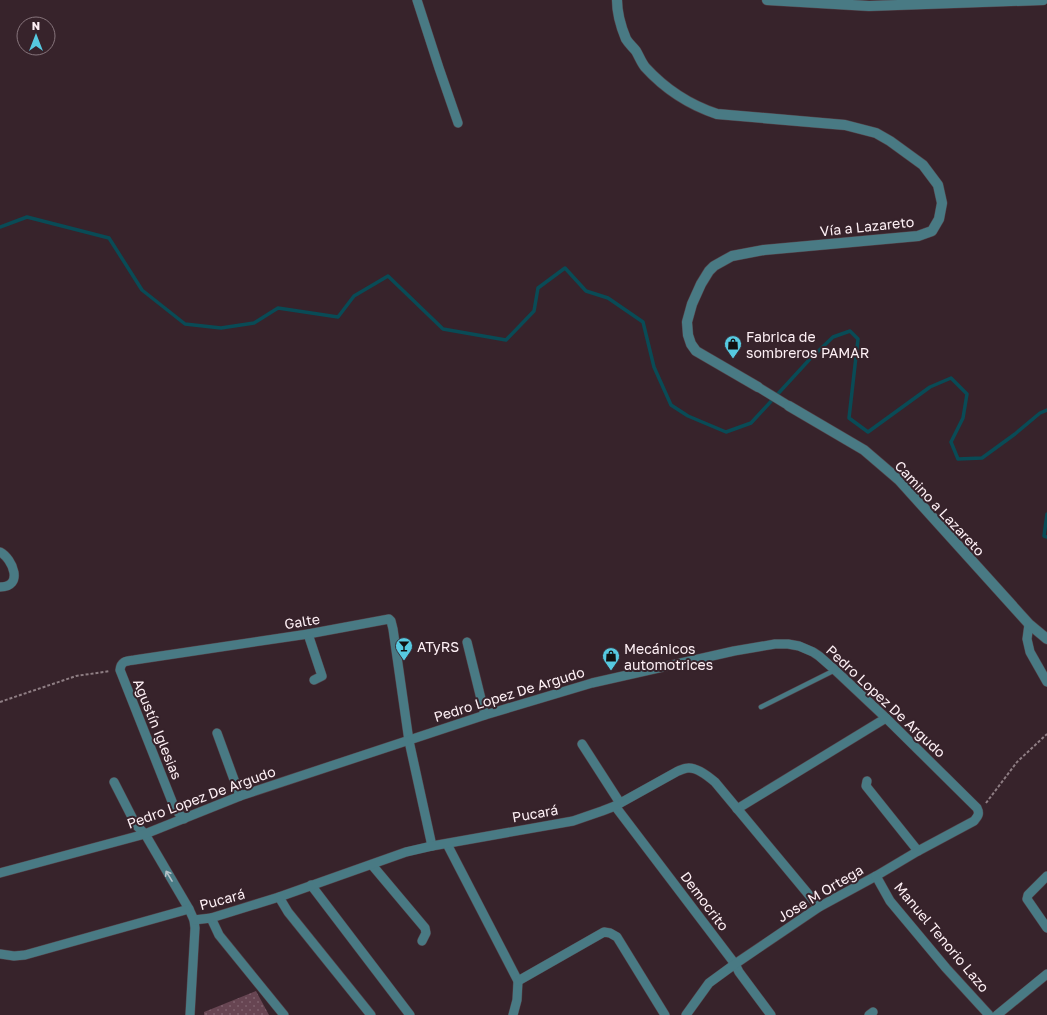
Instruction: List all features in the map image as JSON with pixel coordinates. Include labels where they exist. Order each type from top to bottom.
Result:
[{"type":"street","points":[[417,0],[458,123]]},
{"type":"street","name":"Vía a Lazareto","points":[[617,0],[617,8],[626,39],[644,66],[685,100],[702,109],[717,114],[845,125],[876,133],[890,141],[923,165],[938,185],[942,203],[939,219],[932,231],[918,236],[764,250],[732,256],[714,266],[709,271],[692,304],[687,322],[690,344],[696,351],[758,388]]},
{"type":"street","points":[[767,0],[869,6],[1043,0]]},
{"type":"street","name":"Camino a Lazareto","points":[[758,388],[864,450],[898,480],[1029,624],[1047,639]]},
{"type":"street","points":[[0,552],[4,554],[12,566],[15,578],[12,583],[6,587],[0,587]]},
{"type":"street","name":"Galte","points":[[120,670],[120,665],[134,660],[308,634],[389,619],[392,621],[409,741],[432,846]]},
{"type":"street","points":[[1029,624],[1027,639],[1030,652],[1047,682]]},
{"type":"street","points":[[308,634],[322,676],[314,680]]},
{"type":"street","points":[[467,642],[485,715]]},
{"type":"street","name":"Pedro Lopez De Argudo","points":[[0,873],[145,834],[240,796],[485,715],[592,683],[734,651],[775,644],[799,646],[819,656],[886,718],[977,808],[979,812]]},
{"type":"street","name":"Agustín Iglesias","points":[[120,670],[175,809],[184,819]]},
{"type":"street","points":[[737,809],[886,718]]},
{"type":"street","points":[[217,733],[240,796]]},
{"type":"street","name":"Democrito","points":[[582,744],[617,804],[771,1015]]},
{"type":"street","name":"Pucará","points":[[194,920],[211,918],[279,897],[406,852],[573,821],[602,811],[678,771],[688,768],[698,770],[707,775],[819,907]]},
{"type":"street","points":[[867,781],[866,786],[918,851]]},
{"type":"street","points":[[114,782],[136,825],[145,834],[194,920],[195,928],[187,1014]]},
{"type":"street","name":"Jose M Ortega","points":[[686,1015],[708,983],[735,964],[819,907],[974,821],[979,812]]},
{"type":"street","points":[[447,844],[518,981],[517,1000],[513,1015]]},
{"type":"street","points":[[372,865],[425,928],[426,933],[422,941]]},
{"type":"street","name":"Manuel Tenorio Lazo","points":[[876,876],[890,901],[946,968],[987,1012]]},
{"type":"street","points":[[1047,876],[1028,895],[1027,899],[1047,928]]},
{"type":"street","points":[[311,885],[410,1015]]},
{"type":"street","points":[[279,897],[288,912],[371,1015]]},
{"type":"street","name":"Pucará","points":[[0,954],[14,956],[25,955],[189,909]]},
{"type":"street","points":[[211,918],[219,935],[284,1015]]},
{"type":"street","points":[[518,981],[604,932],[610,933],[617,937],[665,1015]]},
{"type":"street","points":[[997,1015],[1047,974]]},
{"type":"street","points":[[976,1015],[987,1012]]},
{"type":"lane","points":[[761,707],[835,670]]},
{"type":"path","points":[[0,702],[76,676],[120,670]]},
{"type":"path","points":[[979,812],[1017,762],[1047,734]]},
{"type":"shaded area","points":[[256,991],[269,1015],[204,1015],[204,1012]]},
{"type":"waterway","points":[[0,227],[27,217],[109,238],[142,290],[185,324],[221,328],[254,323],[278,308],[338,317],[354,296],[388,276],[443,329],[506,340],[534,311],[538,288],[565,268],[586,291],[608,298],[643,322],[654,367],[671,405],[688,416],[726,432],[751,423],[809,360],[833,337],[850,331],[858,339],[849,418],[868,432],[930,387],[951,378],[967,394],[963,418],[951,442],[958,459],[982,458],[1015,434],[1040,413],[1047,410]]},
{"type":"waterway","points":[[1047,514],[1044,536],[1047,537]]},
{"type":"place","name":"Fabrica de sombreros PAMAR","points":[[733,359]]},
{"type":"place","name":"ATyRS","points":[[404,661]]},
{"type":"place","name":"Mecánicos automotrices","points":[[611,671]]}]
